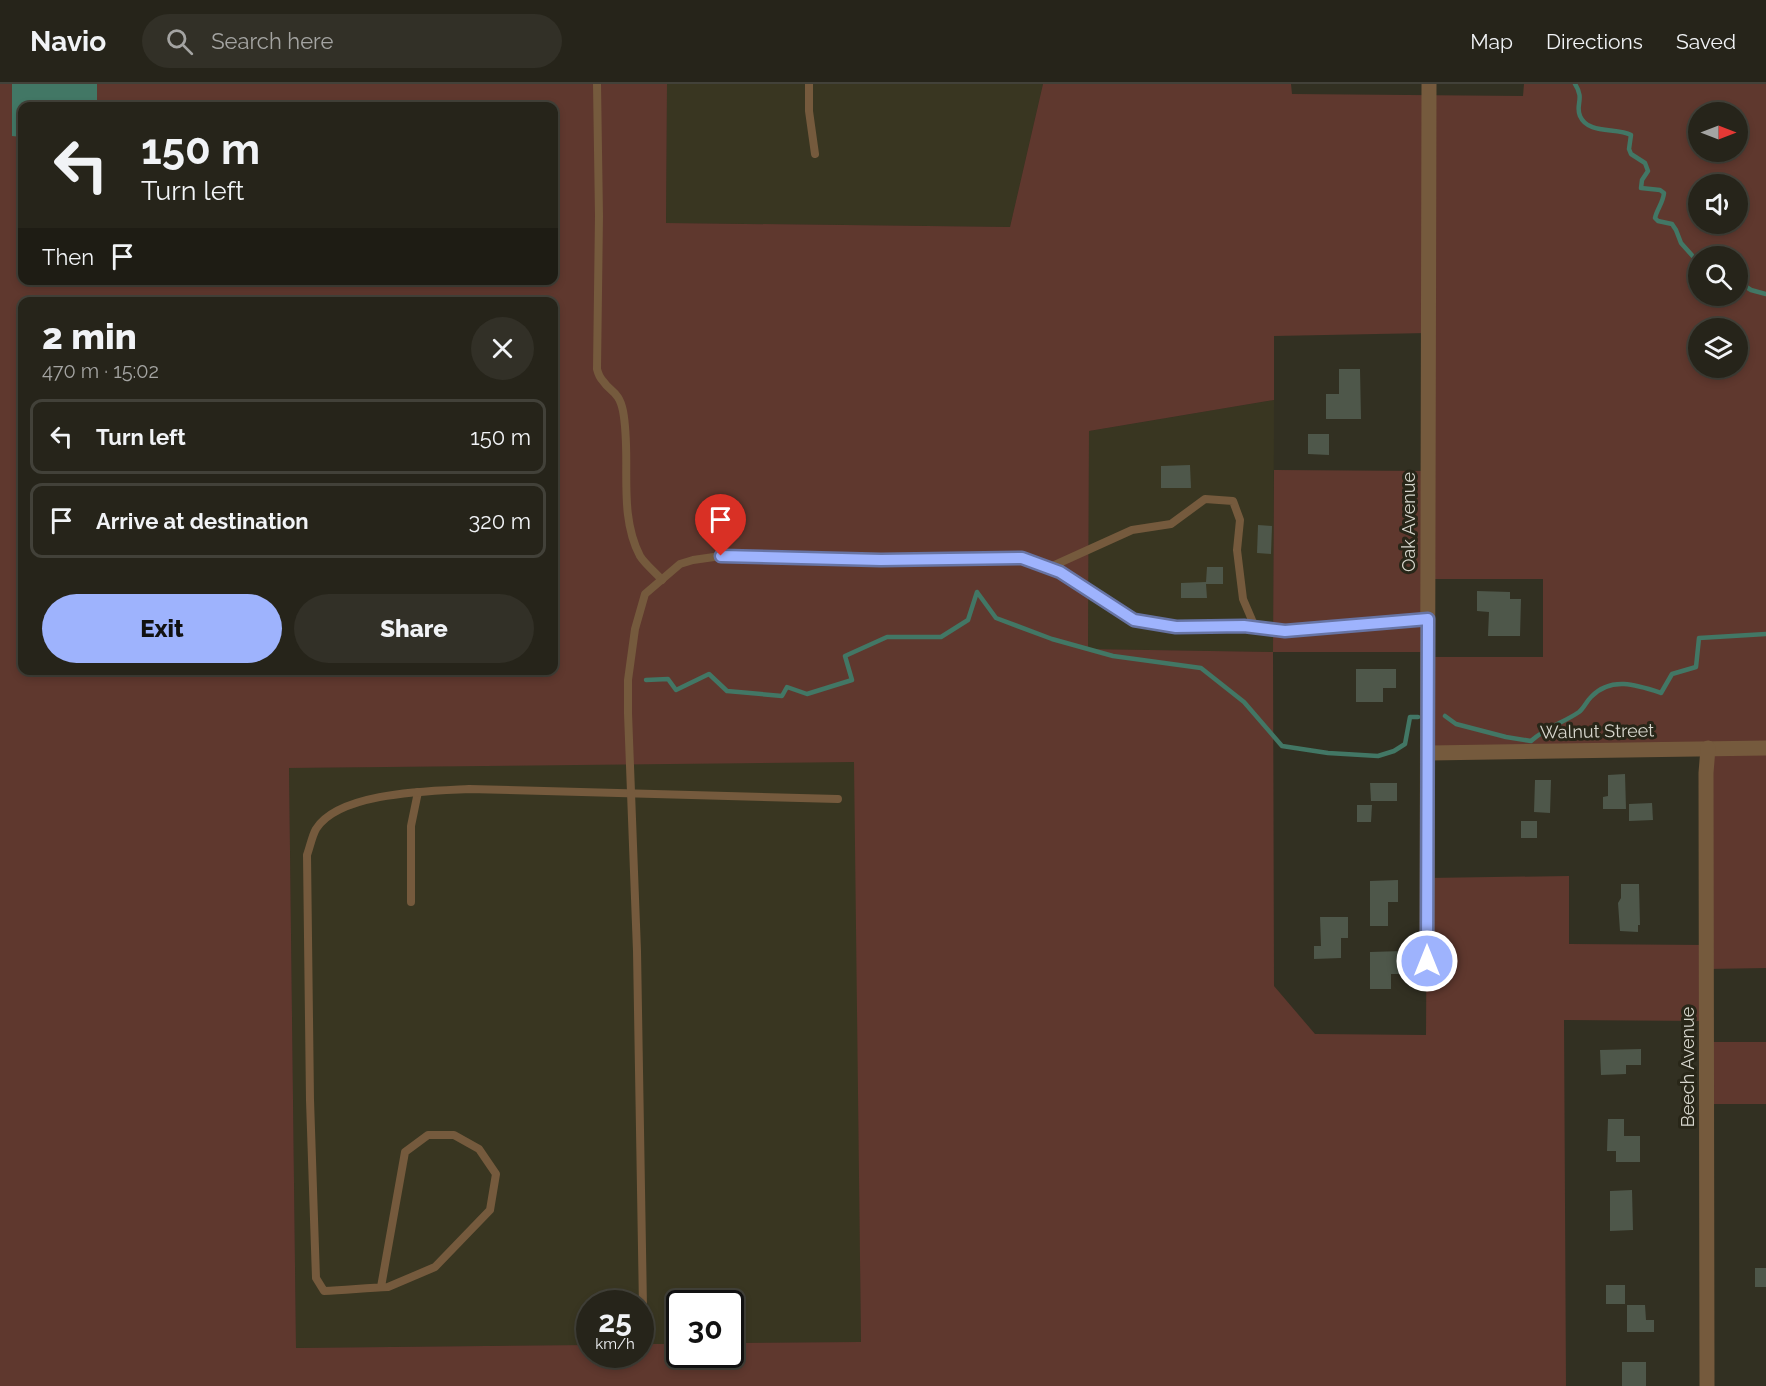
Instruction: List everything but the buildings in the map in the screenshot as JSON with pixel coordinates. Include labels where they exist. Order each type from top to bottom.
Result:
[{"type":"street","name":"Oak Avenue","points":[[1427,961],[1429,84]]},
{"type":"street","name":"Beech Avenue","points":[[1707,1386],[1706,773],[1708,748]]},
{"type":"street","name":"Walnut Street","points":[[1429,753],[1766,748]]},
{"type":"lane","points":[[597,84],[599,194],[597,369],[603,382],[616,392],[622,409],[631,531],[641,557],[662,579]]},
{"type":"lane","points":[[809,84],[809,111],[815,154]]},
{"type":"lane","points":[[1048,568],[1132,530],[1170,524],[1205,499],[1233,501],[1240,520],[1237,550],[1243,599],[1255,627]]},
{"type":"lane","points":[[643,1290],[638,951],[629,764],[628,680],[634,639],[645,594],[662,579],[680,564],[721,556],[881,560],[1022,558],[1060,572],[1134,620],[1176,627],[1255,627],[1285,631],[1428,619]]},
{"type":"lane","points":[[381,1287],[405,1152],[428,1135],[454,1135],[479,1149],[496,1174],[490,1210],[435,1267],[388,1287],[324,1291],[316,1278],[309,1100],[307,855],[317,828],[334,812],[370,799],[418,792],[469,789],[838,799]]},
{"type":"lane","points":[[411,902],[411,826],[418,792]]},
{"type":"shaded area","points":[[0,84],[667,84],[666,223],[1010,227],[1043,84],[1291,84],[1292,94],[1523,96],[1524,84],[1766,84],[1766,968],[1707,969],[1707,1021],[1564,1020],[1566,1386],[0,1386]],"holes":[[[1428,333],[1428,471],[1274,470],[1273,652],[1088,649],[1089,431],[1274,400],[1274,336]],[[1428,579],[1543,579],[1543,657],[1428,657],[1429,753],[1708,749],[1707,945],[1569,944],[1569,876],[1427,878],[1426,1035],[1315,1034],[1274,986],[1273,652],[1428,652]],[[854,762],[861,1342],[744,1343],[744,1368],[666,1368],[666,1344],[654,1344],[654,1368],[576,1368],[576,1345],[296,1348],[289,768]]]},
{"type":"shaded area","points":[[12,84],[97,84],[97,102],[18,102],[18,137],[12,136]]},
{"type":"shaded area","points":[[667,84],[1043,84],[1010,227],[666,223]]},
{"type":"shaded area","points":[[1274,400],[1273,652],[1088,649],[1089,431]]},
{"type":"shaded area","points":[[855,761],[861,1342],[744,1343],[744,1290],[666,1290],[666,1344],[654,1344],[654,1290],[576,1290],[576,1345],[296,1348],[289,768]]},
{"type":"shaded area","points":[[1707,1042],[1766,1042],[1766,1104],[1707,1104]]},
{"type":"waterway","points":[[1575,84],[1580,98],[1579,112],[1584,122],[1596,128],[1631,135],[1629,149],[1631,154],[1645,163],[1648,171],[1642,180],[1641,188],[1660,190],[1664,193],[1655,218],[1658,221],[1672,224],[1681,243],[1688,251]]},
{"type":"waterway","points":[[1748,288],[1766,294]]},
{"type":"waterway","points":[[646,680],[668,679],[676,690],[709,674],[727,691],[782,696],[787,687],[807,694],[852,680],[845,656],[887,637],[941,637],[968,620],[977,592],[996,618],[1052,639],[1113,656],[1201,668],[1244,702],[1282,746],[1328,753],[1378,756],[1394,751],[1405,744],[1410,717],[1418,717]]},
{"type":"waterway","points":[[1445,716],[1456,724],[1531,741],[1579,712],[1591,697],[1607,686],[1634,685],[1661,693],[1672,674],[1696,667],[1699,638],[1766,634]]},
{"type":"route","points":[[721,556],[881,560],[1022,558],[1060,572],[1134,620],[1176,627],[1244,626],[1285,631],[1428,619],[1427,961]]}]
